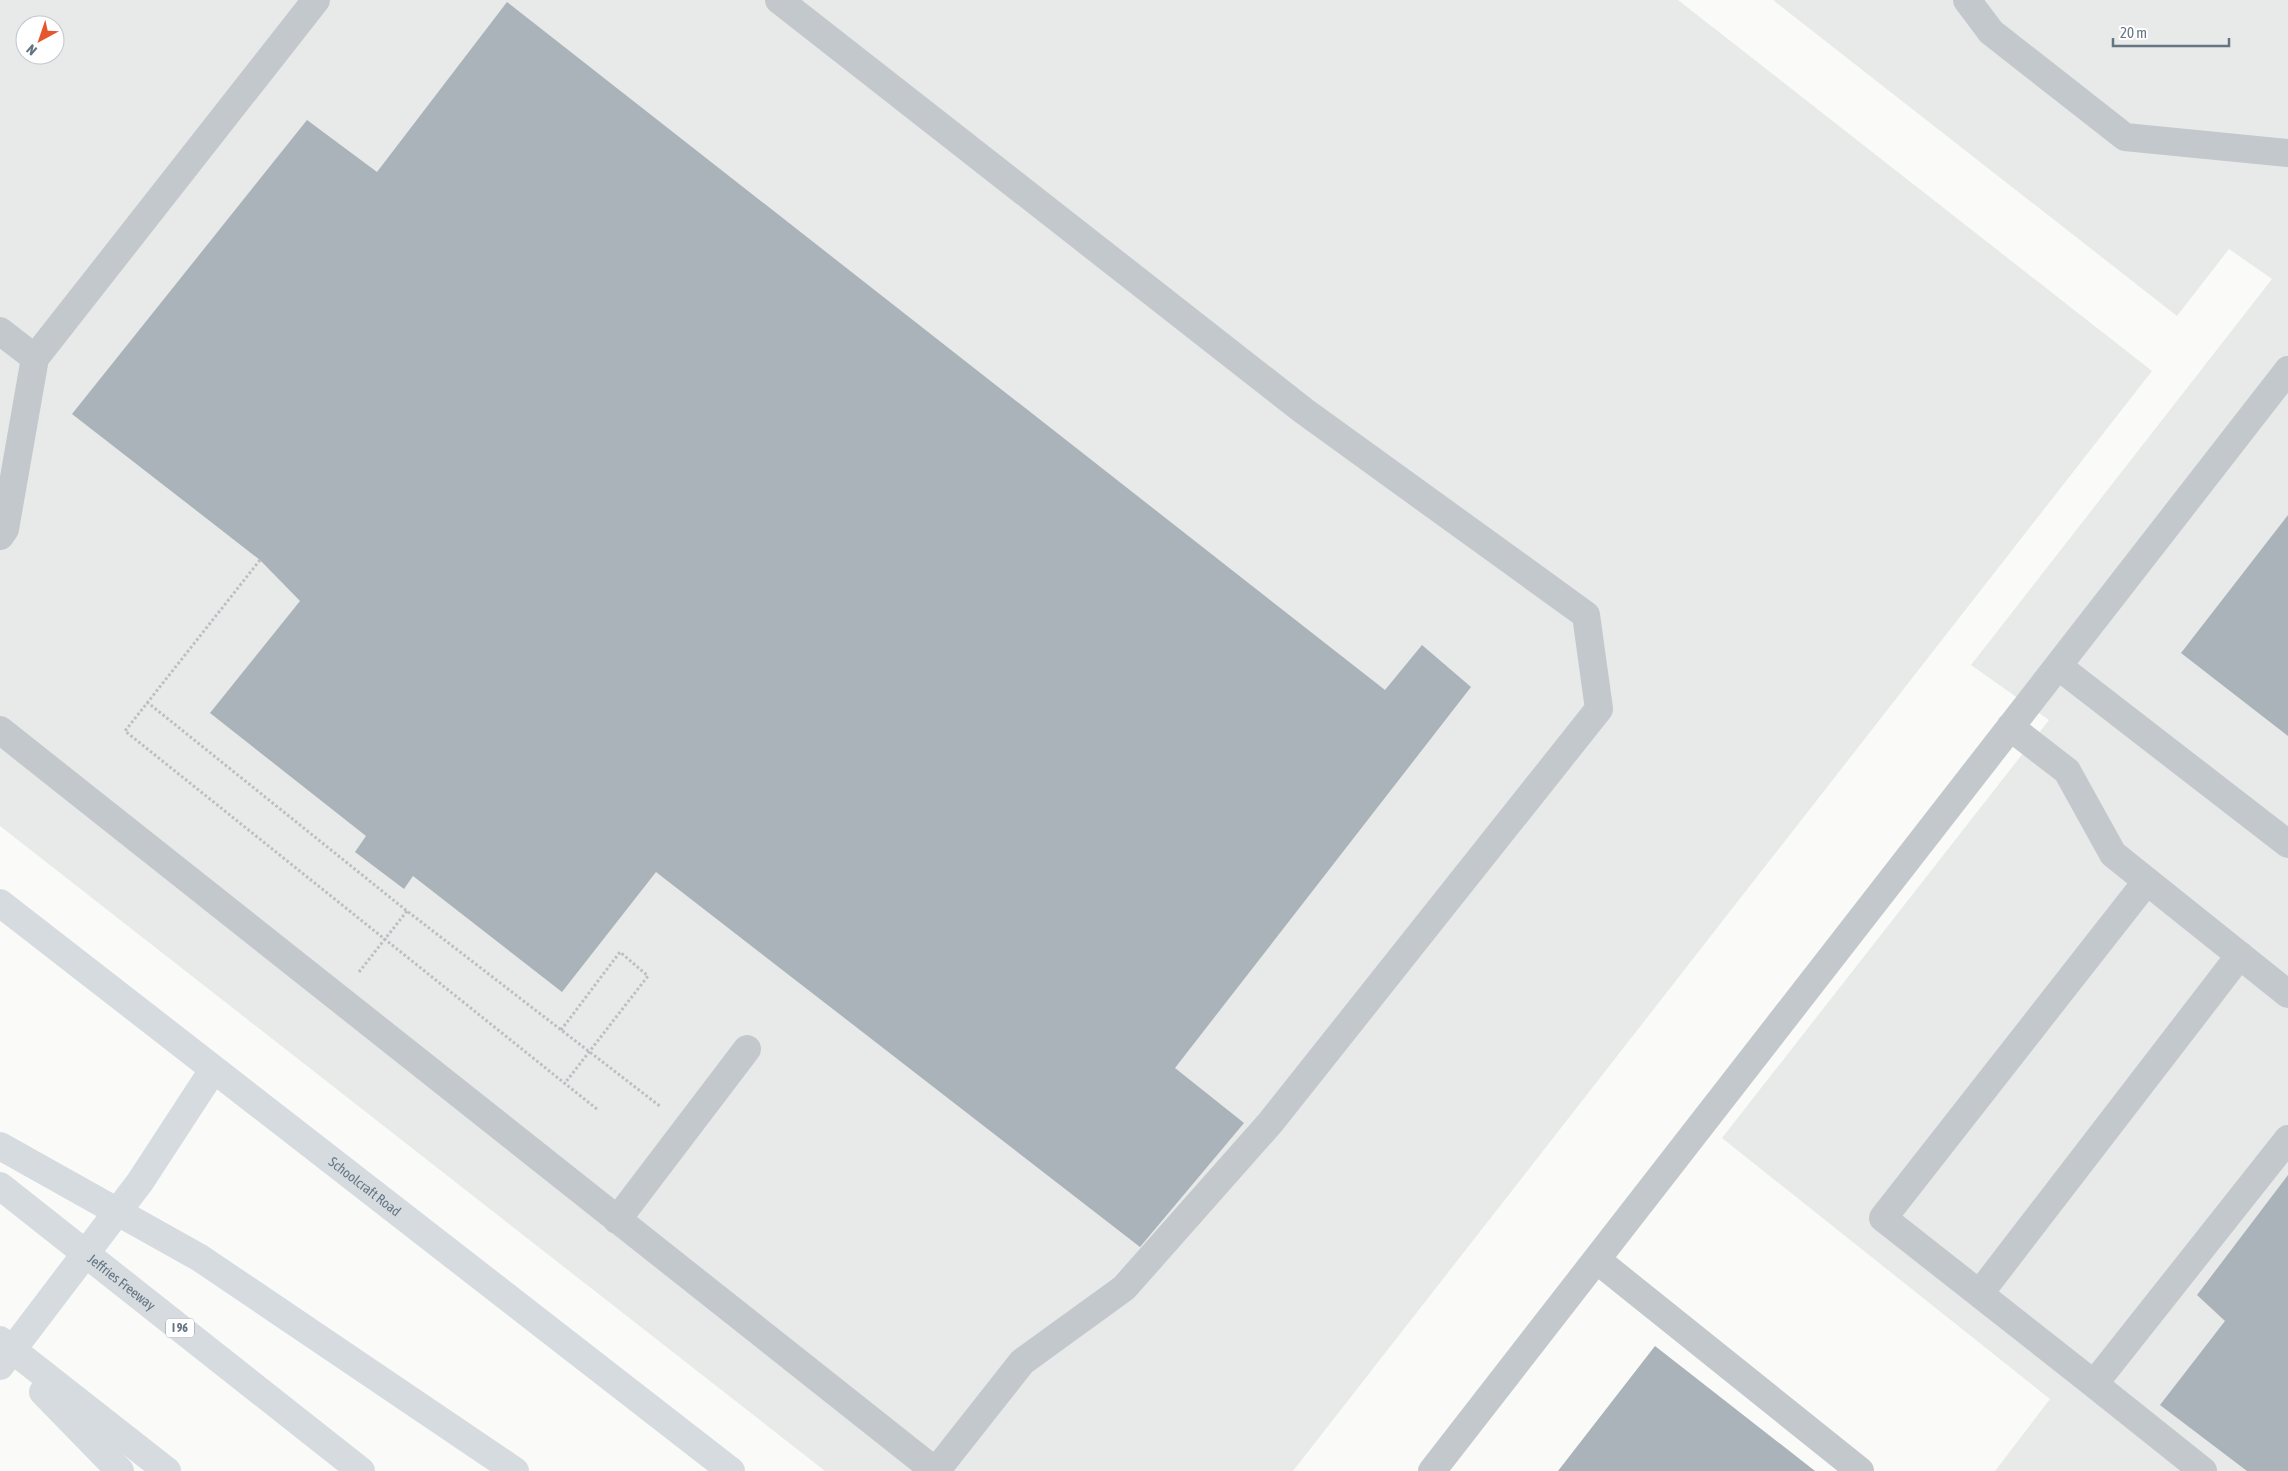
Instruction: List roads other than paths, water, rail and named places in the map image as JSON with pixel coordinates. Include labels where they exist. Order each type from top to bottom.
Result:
[{"type":"main road","name":"Schoolcraft Road","points":[[0,904],[731,1471]]},
{"type":"main road","points":[[0,1366],[140,1182],[214,1070]]},
{"type":"main road","points":[[0,1146],[200,1258],[515,1471]]},
{"type":"main road","name":"Jeffries Freeway","points":[[0,1186],[361,1471]]},
{"type":"main road","points":[[0,1340],[167,1471]]},
{"type":"main road","points":[[0,1348],[120,1471]]},
{"type":"lane","points":[[0,536],[5,529],[35,358],[316,0]]},
{"type":"lane","points":[[0,730],[935,1471],[1022,1362],[1124,1288],[1270,1122],[1599,709],[1586,615],[1304,411],[780,0]]},
{"type":"lane","points":[[1967,0],[1991,32],[2125,137],[2288,153]]},
{"type":"lane","points":[[0,331],[35,358]]},
{"type":"lane","points":[[1432,1471],[2288,370]]},
{"type":"lane","points":[[2058,666],[2288,844]]},
{"type":"lane","points":[[2010,727],[2067,771],[2113,854],[2288,994]]},
{"type":"lane","points":[[2147,881],[1883,1218],[2204,1471]]},
{"type":"lane","points":[[1980,1293],[2240,955]]},
{"type":"lane","points":[[617,1220],[748,1049]]},
{"type":"lane","points":[[2094,1384],[2288,1139]]},
{"type":"lane","points":[[1597,1260],[1860,1471]]}]
